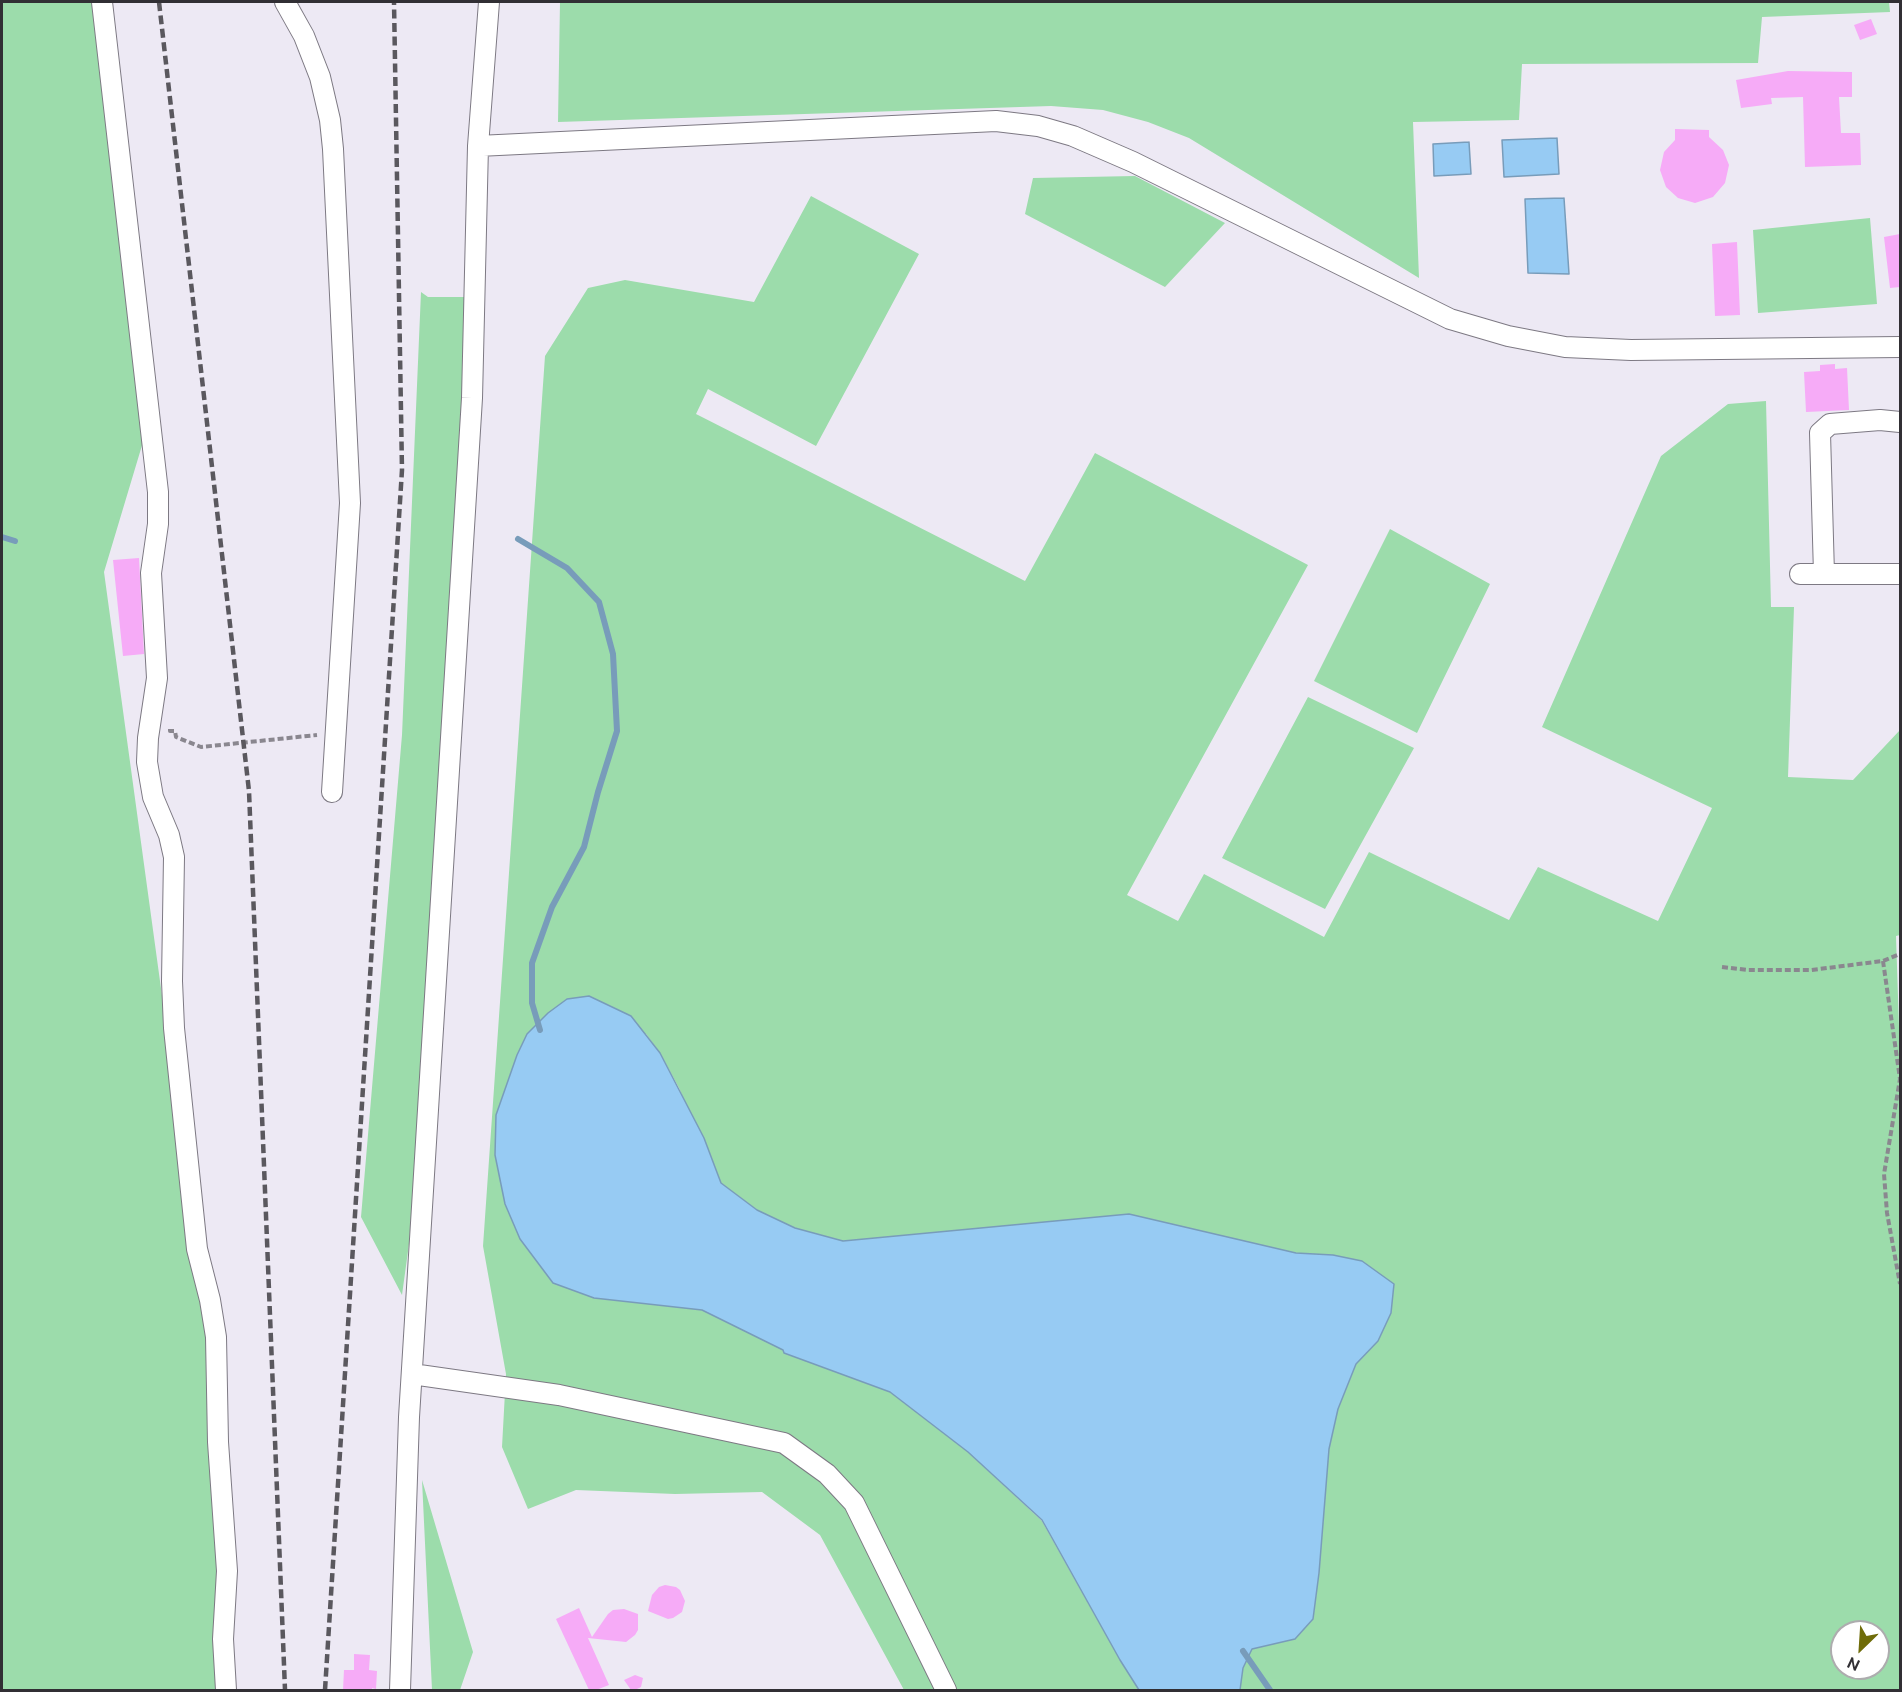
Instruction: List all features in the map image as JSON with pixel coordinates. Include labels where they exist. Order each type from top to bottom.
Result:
[{"type":"street","points":[[102,2],[158,492],[159,518],[151,573],[157,678],[148,738],[147,762],[153,797],[169,835],[174,857],[172,981],[174,1028],[197,1249],[210,1300],[216,1337],[218,1442],[227,1571],[222,1639],[226,1690]]},
{"type":"street","points":[[285,2],[304,36],[320,77],[330,120],[333,149],[350,503],[332,792]]},
{"type":"street","points":[[400,1690],[412,1374],[472,398],[478,146],[489,2]]},
{"type":"street","points":[[478,146],[996,121],[1038,126],[1073,136],[1133,162],[1450,319],[1508,336],[1565,347],[1631,350],[1900,346]]},
{"type":"street","points":[[1824,574],[1820,434],[1830,424],[1880,420],[1900,422]]},
{"type":"street","points":[[1800,574],[1900,574]]},
{"type":"street","points":[[412,1374],[558,1395],[783,1443],[827,1474],[854,1503],[946,1690]]},
{"type":"path","points":[[170,720],[170,731],[175,731],[176,738],[201,747],[336,734]]},
{"type":"path","points":[[1722,967],[1748,970],[1811,970],[1882,960],[1900,954]]},
{"type":"path","points":[[1882,960],[1900,1078],[1884,1174],[1887,1213],[1900,1284]]},
{"type":"green space","points":[[2,2],[103,2],[152,412],[104,572],[212,1361],[230,1690],[2,1690]]},
{"type":"green space","points":[[560,2],[1889,2],[1890,12],[1762,17],[1758,63],[1522,64],[1519,120],[1413,122],[1419,278],[1189,138],[1148,122],[1103,110],[1051,106],[558,122]]},
{"type":"green space","points":[[1135,176],[1225,223],[1165,287],[1025,214],[1033,178]]},
{"type":"green space","points":[[811,196],[919,254],[816,446],[708,389],[696,414],[1025,581],[1095,453],[1308,565],[1127,895],[1178,921],[1204,874],[1324,937],[1369,852],[1509,920],[1538,867],[1658,921],[1712,808],[1542,727],[1661,456],[1728,404],[1766,401],[1771,607],[1794,607],[1788,777],[1853,780],[1900,730],[1900,935],[1896,936],[1900,1058],[1900,1690],[1240,1690],[1243,1668],[1252,1649],[1295,1639],[1313,1619],[1329,1449],[1338,1409],[1356,1364],[1378,1341],[1391,1313],[1394,1284],[1333,1255],[1296,1253],[1129,1215],[843,1241],[795,1228],[757,1210],[721,1183],[704,1138],[679,1088],[660,1053],[646,1034],[527,1034],[517,1055],[496,1115],[520,1239],[553,1283],[595,1298],[702,1310],[783,1350],[784,1353],[890,1392],[968,1452],[1042,1521],[1139,1690],[904,1690],[820,1535],[762,1492],[675,1494],[576,1490],[528,1509],[502,1447],[506,1374],[483,1246],[545,356],[588,288],[625,280],[754,302]]},
{"type":"green space","points":[[1870,218],[1877,304],[1758,313],[1753,230]]},
{"type":"green space","points":[[421,292],[428,297],[474,297],[451,687],[409,1244],[402,1295],[361,1217],[402,735]]},
{"type":"green space","points":[[1390,529],[1490,584],[1417,733],[1314,681]]},
{"type":"green space","points":[[1308,697],[1414,748],[1325,909],[1222,858]]},
{"type":"green space","points":[[422,1480],[473,1652],[460,1690],[432,1690]]},
{"type":"water","points":[[1557,138],[1559,174],[1504,177],[1502,140]]},
{"type":"water","points":[[1469,142],[1471,174],[1434,176],[1433,144]]},
{"type":"water","points":[[1564,198],[1569,274],[1528,273],[1525,199]]},
{"type":"water","points":[[589,996],[631,1016],[660,1053],[704,1138],[721,1183],[757,1210],[795,1228],[843,1241],[1129,1214],[1296,1253],[1333,1255],[1362,1261],[1394,1284],[1391,1313],[1378,1341],[1356,1364],[1338,1409],[1329,1449],[1313,1619],[1295,1639],[1252,1649],[1243,1668],[1240,1690],[1139,1690],[1042,1520],[968,1452],[890,1392],[784,1353],[783,1350],[702,1310],[594,1298],[553,1283],[520,1239],[505,1204],[495,1155],[496,1115],[517,1055],[527,1034],[548,1013],[567,999]]},
{"type":"building","points":[[1871,19],[1877,34],[1860,40],[1854,25]]},
{"type":"building","points":[[1788,71],[1852,72],[1852,97],[1839,97],[1841,133],[1860,133],[1861,165],[1805,167],[1803,97],[1771,98],[1772,104],[1741,108],[1736,80]]},
{"type":"building","points":[[1675,129],[1709,130],[1709,137],[1723,150],[1729,165],[1725,183],[1713,197],[1695,203],[1678,198],[1666,187],[1660,170],[1664,152],[1675,140]]},
{"type":"building","points":[[1900,234],[1900,287],[1890,288],[1884,237]]},
{"type":"building","points":[[1737,242],[1740,315],[1715,316],[1712,244]]},
{"type":"building","points":[[1835,364],[1835,369],[1847,368],[1849,410],[1806,412],[1804,372],[1820,371],[1820,365]]},
{"type":"building","points":[[139,558],[144,654],[123,656],[113,560]]},
{"type":"building","points":[[665,1585],[680,1590],[685,1601],[682,1612],[668,1619],[648,1611],[652,1595],[659,1587]]},
{"type":"building","points":[[579,1608],[592,1637],[613,1610],[624,1609],[638,1614],[638,1630],[626,1642],[588,1638],[609,1685],[596,1690],[589,1690],[556,1619]]},
{"type":"building","points":[[354,1654],[370,1655],[369,1670],[377,1671],[376,1689],[343,1690],[344,1670],[354,1670]]},
{"type":"building","points":[[635,1675],[643,1678],[641,1687],[631,1690],[624,1680]]},
{"type":"waterway","points":[[2,537],[15,541]]},
{"type":"waterway","points":[[518,539],[567,568],[599,602],[613,654],[617,731],[584,847],[552,907],[532,963],[532,1003],[540,1030]]},
{"type":"waterway","points":[[1243,1651],[1270,1690]]},
{"type":"railway","points":[[159,2],[249,791],[285,1690]]},
{"type":"railway","points":[[325,1690],[402,470],[394,2]]}]
